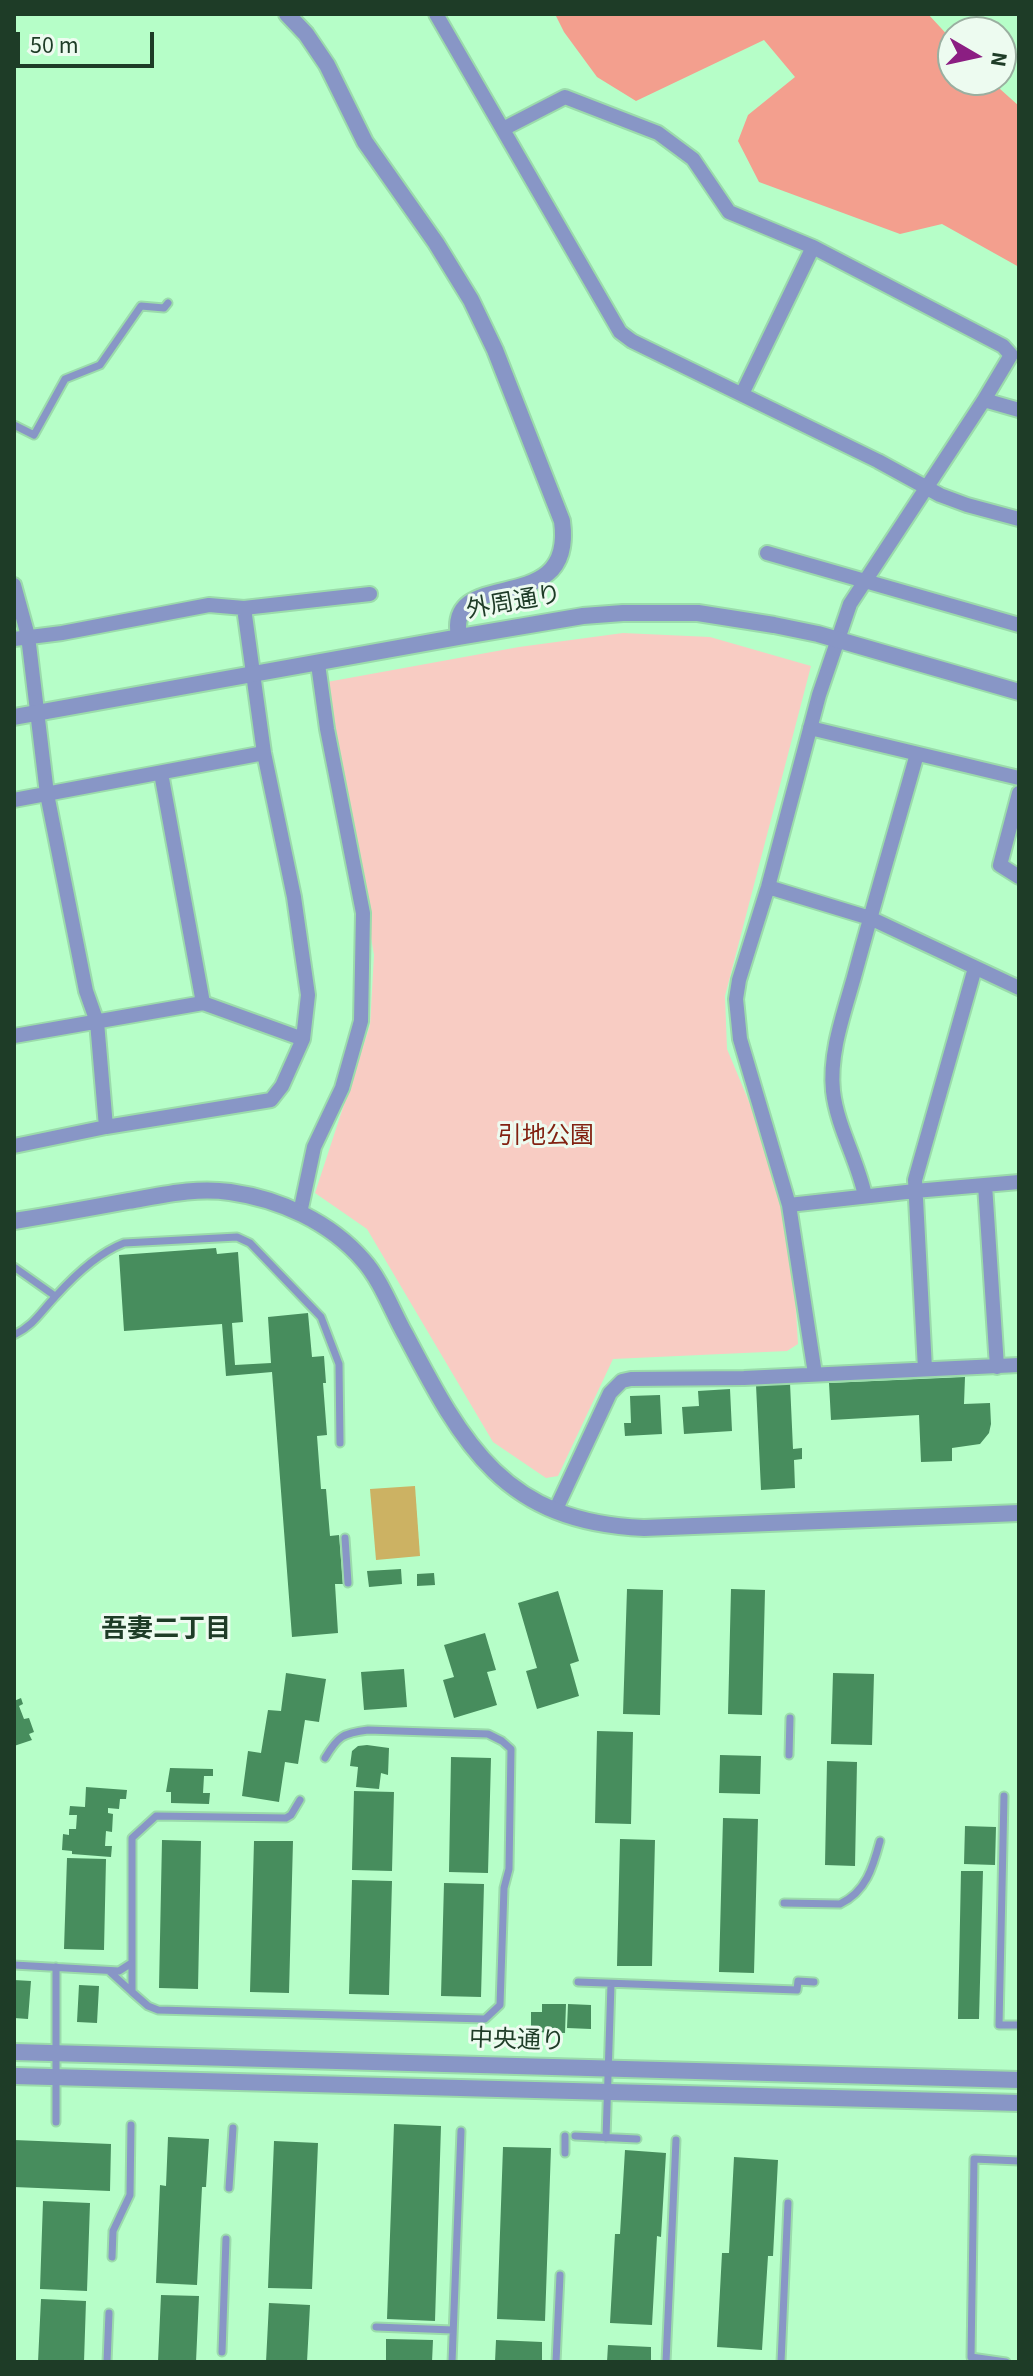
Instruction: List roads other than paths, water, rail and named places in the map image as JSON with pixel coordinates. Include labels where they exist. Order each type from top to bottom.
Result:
[{"type":"street","points":[[287,14],[306,34],[327,65],[365,142],[442,252],[471,300],[495,350],[562,521],[562,552],[557,565],[536,582],[488,595],[466,605],[460,614],[459,637]]},
{"type":"street","points":[[436,14],[620,332],[632,341],[925,487],[967,505],[1019,519]]},
{"type":"street","points":[[503,129],[565,97],[658,133],[693,159],[729,212],[813,247],[1003,346],[1011,355],[850,604],[810,728],[768,887],[739,980],[736,1010],[740,1039],[789,1205],[815,1374]]},
{"type":"street","points":[[742,394],[813,247]]},
{"type":"street","points":[[984,400],[1019,410]]},
{"type":"street","points":[[767,553],[1019,625]]},
{"type":"street","points":[[14,585],[47,794],[86,991],[97,1022],[106,1127]]},
{"type":"street","points":[[21,638],[209,605],[244,608],[370,594]]},
{"type":"street","points":[[14,1146],[106,1127],[271,1100],[282,1086],[303,1039],[308,995],[294,897],[264,753],[244,608]]},
{"type":"street","name":"外周通り","points":[[14,717],[583,616],[662,612],[737,618],[837,641],[1019,692]]},
{"type":"street","points":[[300,1213],[314,1147],[342,1088],[361,1021],[363,913],[327,729],[318,664]]},
{"type":"street","points":[[810,728],[1019,778]]},
{"type":"street","points":[[14,800],[264,753]]},
{"type":"street","points":[[865,1196],[833,1092],[833,1067],[839,1032],[917,754]]},
{"type":"street","points":[[161,773],[203,1003]]},
{"type":"street","points":[[1019,793],[1000,865],[1019,877]]},
{"type":"street","points":[[768,887],[870,918],[1019,988]]},
{"type":"street","points":[[925,1369],[915,1180],[975,968]]},
{"type":"street","points":[[14,1036],[203,1003],[303,1039]]},
{"type":"street","points":[[789,1205],[1019,1182]]},
{"type":"street","points":[[985,1185],[997,1367]]},
{"type":"street","points":[[14,1221],[196,1189],[257,1197],[300,1213],[330,1231],[364,1261],[463,1438],[487,1465],[516,1490],[555,1511],[609,1526],[644,1528],[1019,1513]]},
{"type":"street","points":[[555,1511],[610,1393],[622,1381],[1019,1365]]},
{"type":"street","name":"中央通り","points":[[14,2052],[1019,2080]]},
{"type":"street","name":"中央通り","points":[[14,2076],[1019,2103]]},
{"type":"lane","points":[[14,425],[34,435],[65,379],[100,365],[141,306],[164,308],[168,303]]},
{"type":"lane","points":[[14,1335],[34,1324],[55,1296],[108,1249],[124,1243],[237,1237],[250,1243],[321,1317],[339,1364],[340,1443]]},
{"type":"lane","points":[[14,1267],[55,1296]]},
{"type":"lane","points":[[345,1538],[348,1583]]},
{"type":"lane","points":[[789,1755],[790,1718]]},
{"type":"lane","points":[[109,1971],[148,2006],[158,2010],[485,2019],[500,2005],[504,1888],[509,1869],[511,1749],[488,1734],[368,1730],[350,1732],[335,1740],[325,1758]]},
{"type":"lane","points":[[1004,1796],[999,2025],[1019,2025]]},
{"type":"lane","points":[[132,1992],[132,1838],[156,1816],[286,1818],[300,1800]]},
{"type":"lane","points":[[784,1903],[840,1904],[846,1901],[861,1889],[872,1871],[880,1841]]},
{"type":"lane","points":[[14,1965],[119,1971],[130,1964]]},
{"type":"lane","points":[[56,1967],[56,2122]]},
{"type":"lane","points":[[578,1982],[797,1990],[798,1981],[814,1982]]},
{"type":"lane","points":[[606,2138],[611,1984]]},
{"type":"lane","points":[[112,2257],[113,2231],[130,2195],[131,2125]]},
{"type":"lane","points":[[229,2188],[233,2128]]},
{"type":"lane","points":[[452,2362],[461,2131]]},
{"type":"lane","points":[[565,2136],[565,2153]]},
{"type":"lane","points":[[575,2136],[637,2139]]},
{"type":"lane","points":[[666,2362],[676,2140]]},
{"type":"lane","points":[[1006,2362],[971,2357],[974,2159],[1019,2161]]},
{"type":"lane","points":[[781,2362],[788,2203]]},
{"type":"lane","points":[[222,2352],[226,2239]]},
{"type":"lane","points":[[556,2362],[560,2275]]},
{"type":"lane","points":[[107,2362],[109,2313]]},
{"type":"lane","points":[[376,2327],[453,2330]]},
{"type":"district","name":"吾妻二丁目","points":[[166,1631]]},
{"type":"park label","name":"引地公園","points":[[546,1138]]}]
